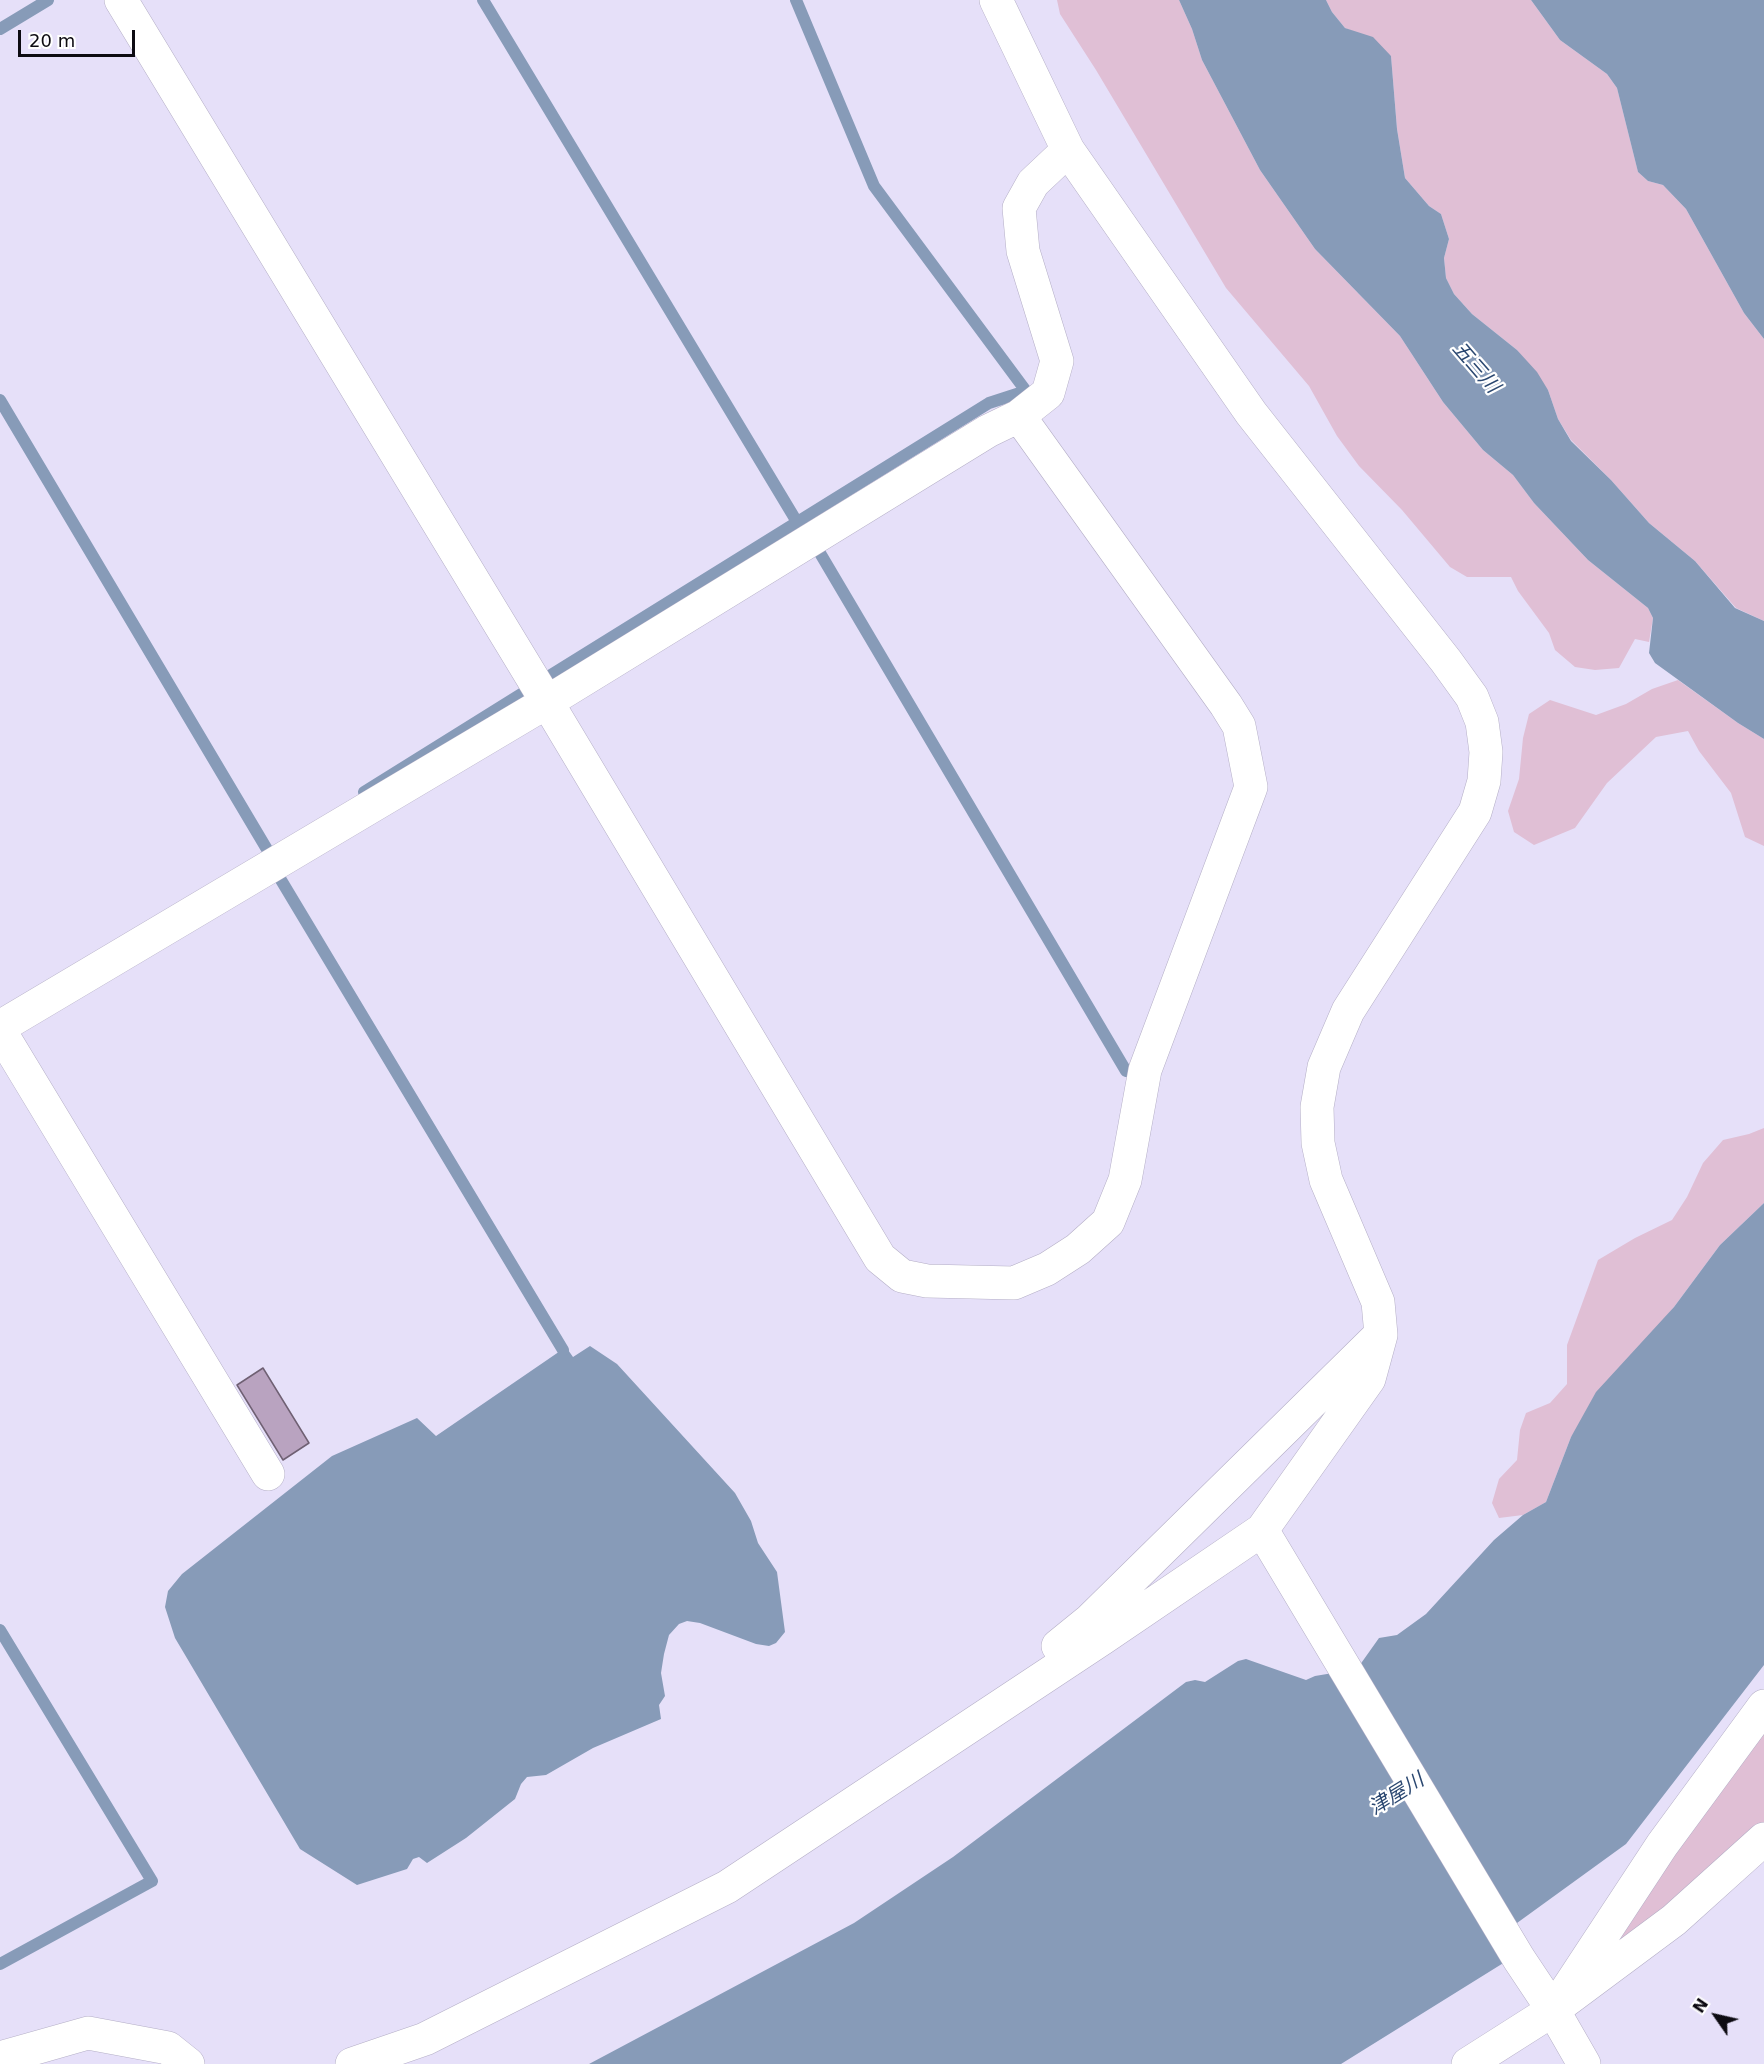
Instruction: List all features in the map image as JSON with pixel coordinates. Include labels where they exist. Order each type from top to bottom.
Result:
[{"type":"street","points":[[122,0],[880,1258],[902,1276],[927,1281],[1014,1283],[1047,1269],[1078,1249],[1108,1222],[1125,1180],[1145,1070],[1251,787],[1239,726],[1227,705],[1019,416]]},
{"type":"street","points":[[352,2064],[425,2040],[727,1887],[1103,1638],[1262,1530],[1369,1379],[1381,1335],[1378,1302],[1326,1180],[1318,1143],[1317,1107],[1324,1067],[1348,1011],[1475,812],[1484,781],[1486,752],[1482,722],[1472,697],[1446,661],[1251,413],[1068,150],[996,0]]},
{"type":"street","points":[[0,1027],[547,702],[988,431],[1019,416],[1048,393],[1057,360],[1023,251],[1019,208],[1034,183],[1068,150]]},
{"type":"street","points":[[0,1032],[268,1474]]},
{"type":"street","points":[[885,1782],[1090,1620],[1381,1335]]},
{"type":"street","points":[[1262,1530],[1584,2064]]},
{"type":"street","points":[[1553,2010],[1662,1845],[1764,1706]]},
{"type":"street","points":[[1468,2064],[1553,2010],[1674,1920],[1764,1839]]},
{"type":"street","points":[[0,2058],[88,2033],[168,2048],[188,2064]]},
{"type":"shaded area","points":[[1057,0],[1179,0],[1202,60],[1260,170],[1315,249],[1400,336],[1443,402],[1483,450],[1513,475],[1534,503],[1588,560],[1648,608],[1653,618],[1649,642],[1635,639],[1619,668],[1595,670],[1575,667],[1555,650],[1549,633],[1518,591],[1511,577],[1467,577],[1450,567],[1402,510],[1359,466],[1337,436],[1309,386],[1226,288],[1060,14]]},
{"type":"shaded area","points":[[1326,0],[1531,0],[1560,40],[1607,74],[1617,88],[1638,172],[1648,181],[1663,185],[1686,209],[1744,313],[1764,339],[1764,621],[1736,608],[1695,561],[1649,523],[1571,440],[1558,419],[1548,390],[1517,350],[1472,314],[1454,294],[1446,278],[1444,258],[1449,239],[1441,214],[1429,206],[1405,178],[1397,129],[1391,56],[1357,33],[1345,28]]},
{"type":"shaded area","points":[[1678,680],[1764,739],[1764,846],[1745,837],[1731,793],[1699,751],[1688,731],[1656,737],[1607,783],[1575,828],[1534,845],[1514,832],[1508,811],[1519,779],[1523,738],[1529,714],[1550,700],[1596,715],[1626,704],[1652,689]]},
{"type":"shaded area","points":[[1764,1128],[1764,1203],[1720,1245],[1571,1437],[1546,1502],[1523,1515],[1499,1518],[1492,1503],[1499,1479],[1517,1460],[1520,1430],[1526,1413],[1550,1403],[1567,1384],[1567,1345],[1598,1260],[1672,1220],[1687,1197],[1703,1163],[1723,1140]]},
{"type":"shaded area","points":[[1764,1731],[1764,1822],[1679,1903],[1608,1955],[1676,1844]]},
{"type":"water","name":"五三川","points":[[1179,0],[1326,0],[1345,28],[1373,37],[1391,56],[1397,129],[1405,178],[1429,206],[1441,214],[1449,239],[1444,258],[1446,278],[1454,294],[1472,314],[1517,350],[1537,372],[1548,390],[1558,419],[1571,441],[1611,480],[1649,523],[1695,561],[1735,608],[1764,621],[1764,739],[1655,663],[1649,653],[1653,618],[1648,608],[1588,560],[1534,503],[1513,475],[1483,450],[1443,402],[1400,336],[1315,249],[1260,170],[1202,60]]},
{"type":"water","points":[[1531,0],[1764,0],[1764,339],[1744,313],[1686,209],[1663,185],[1648,181],[1638,172],[1617,88],[1607,74],[1560,40]]},
{"type":"water","name":"津屋川","points":[[1764,1203],[1764,1665],[1626,1844],[1517,1923],[1500,1953],[1505,1962],[1341,2064],[589,2064],[854,1923],[953,1857],[1186,1682],[1195,1680],[1205,1682],[1238,1661],[1246,1659],[1306,1680],[1315,1676],[1357,1669],[1379,1638],[1397,1635],[1426,1614],[1494,1540],[1523,1515],[1546,1502],[1571,1437],[1596,1392],[1674,1307],[1720,1245]]},
{"type":"water","points":[[590,1346],[617,1364],[735,1493],[751,1521],[758,1543],[777,1572],[785,1632],[776,1643],[769,1646],[756,1644],[700,1623],[687,1621],[679,1624],[669,1635],[664,1654],[661,1673],[665,1696],[659,1705],[661,1719],[593,1748],[546,1775],[527,1777],[521,1784],[515,1799],[466,1838],[427,1863],[419,1857],[413,1859],[407,1869],[357,1885],[300,1849],[175,1638],[165,1607],[168,1591],[182,1574],[332,1456],[417,1418],[436,1436],[566,1347],[573,1357]]},
{"type":"building","points":[[263,1368],[309,1443],[283,1460],[237,1385]]},
{"type":"waterway","points":[[0,29],[48,0]]},
{"type":"waterway","points":[[483,0],[797,522]]},
{"type":"waterway","points":[[546,678],[989,403],[1026,391],[874,186],[796,0]]},
{"type":"waterway","points":[[0,400],[268,851]]},
{"type":"waterway","points":[[817,548],[1126,1071]]},
{"type":"waterway","points":[[364,792],[526,691]]},
{"type":"waterway","points":[[278,875],[563,1350]]},
{"type":"waterway","points":[[0,1630],[152,1881],[0,1964]]}]
